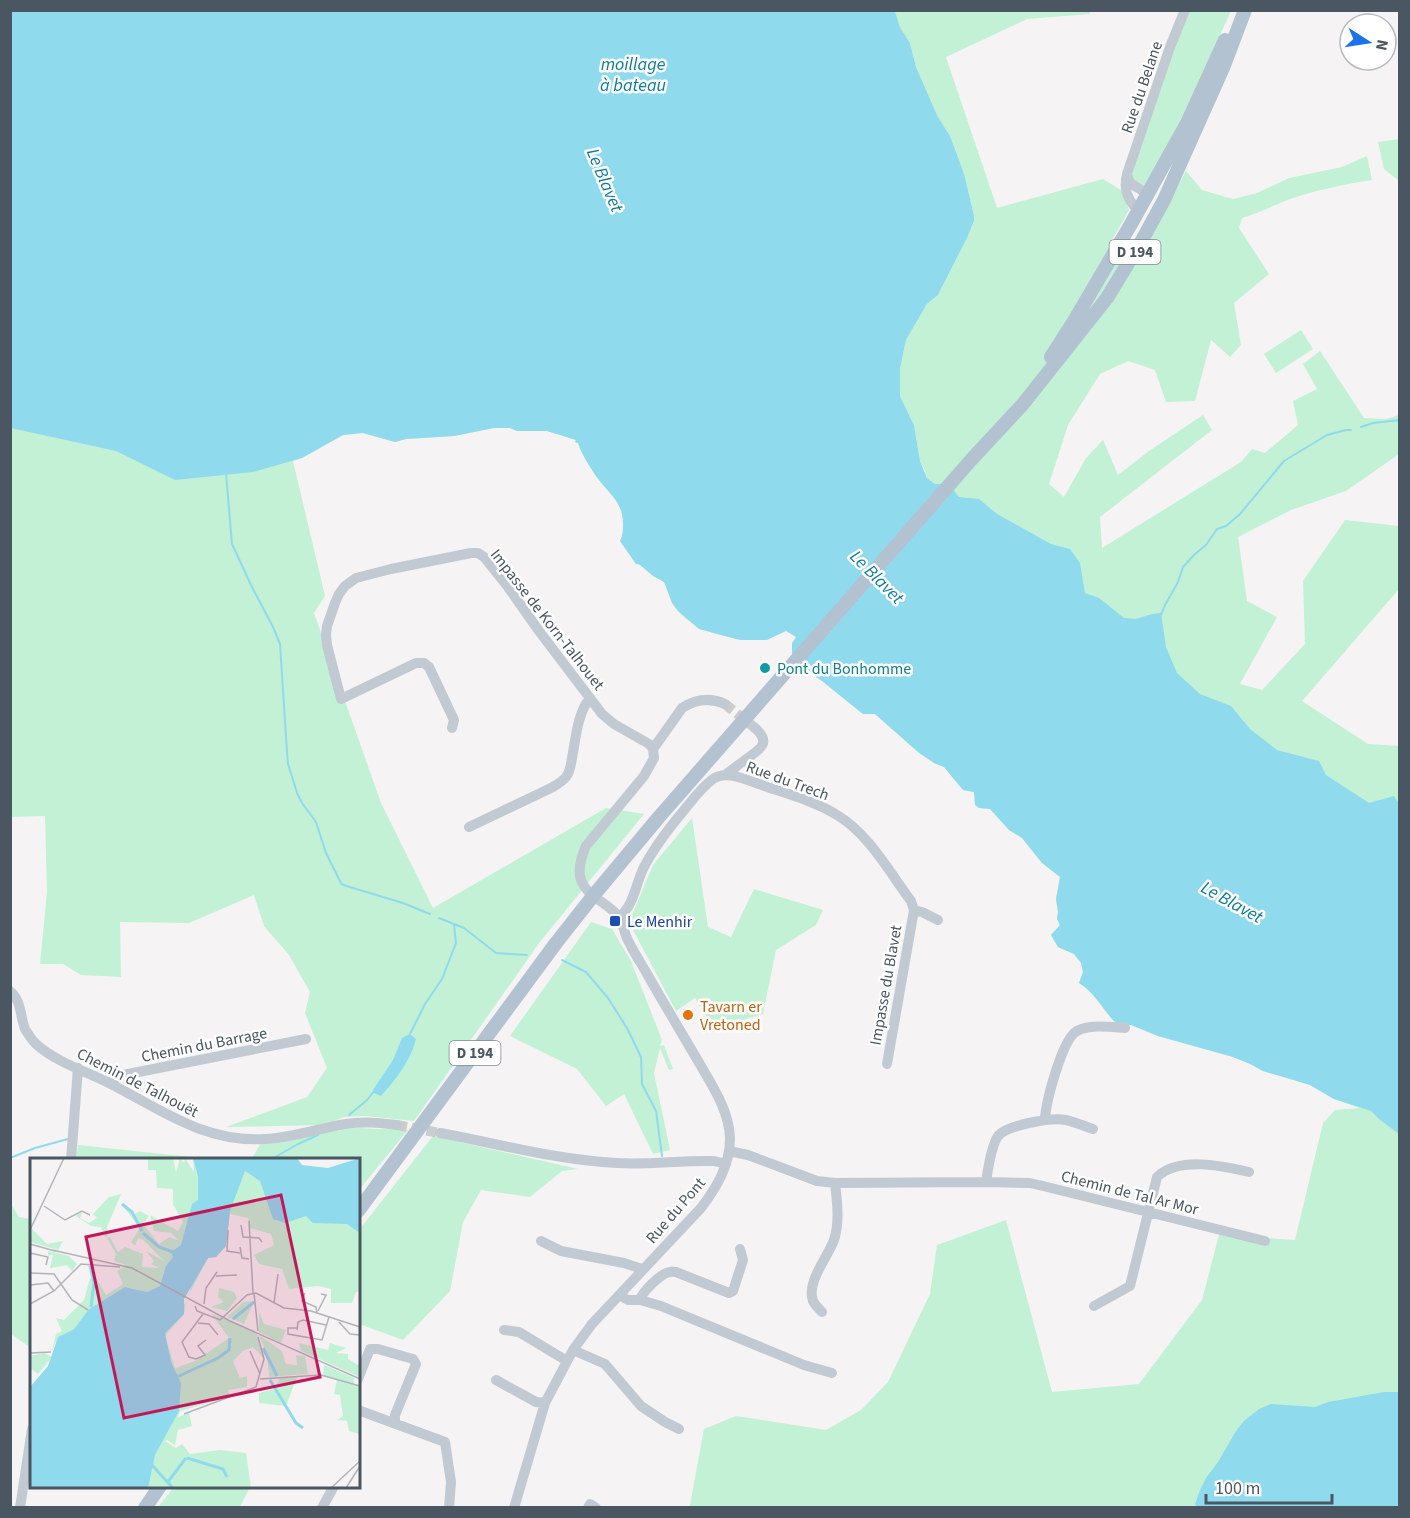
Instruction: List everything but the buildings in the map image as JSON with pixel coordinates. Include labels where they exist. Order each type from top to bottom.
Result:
[{"type":"main road","name":"D 194","points":[[360,1208],[593,896],[659,817],[749,724],[971,460],[1042,371],[1131,224],[1187,123],[1238,10]]},
{"type":"main road","name":"D 194","points":[[971,460],[1023,404],[1107,298],[1150,226],[1179,170],[1245,10]]},
{"type":"main road","points":[[145,1508],[159,1488]]},
{"type":"street","name":"Rue du Belane","points":[[1134,206],[1125,188],[1127,174],[1166,57],[1185,10]]},
{"type":"street","points":[[1127,174],[1130,183],[1143,191]]},
{"type":"street","name":"Impasse de Korn-Talhouet","points":[[452,728],[454,720],[429,667],[424,663],[416,663],[341,699],[326,635],[335,603],[345,586],[356,579],[390,569],[478,553],[484,557],[508,587],[602,714],[654,749]]},
{"type":"street","points":[[469,827],[562,782],[570,768],[584,706],[590,698]]},
{"type":"street","points":[[593,896],[586,888],[578,871],[583,852],[596,832],[644,776],[654,758],[654,749],[675,717],[689,703],[704,699],[725,704]]},
{"type":"street","points":[[725,775],[762,746],[764,741],[762,736],[749,724]]},
{"type":"street","name":"Rue du Trech","points":[[620,919],[651,855],[669,828],[713,779],[725,775],[741,777],[795,796],[825,808],[848,822],[874,851],[911,901],[914,910]]},
{"type":"street","name":"Rue du Pont","points":[[514,1508],[545,1403],[573,1350],[592,1324],[701,1208],[716,1189],[729,1151],[729,1125],[723,1106],[646,973],[627,938],[620,919],[609,907],[593,896]]},
{"type":"street","points":[[914,910],[938,920]]},
{"type":"street","name":"Impasse du Blavet","points":[[887,1064],[914,910]]},
{"type":"street","name":"Chemin de Talhouët","points":[[10,991],[14,994],[21,1009],[25,1029],[35,1043],[51,1055],[110,1083],[167,1116],[194,1128],[218,1135],[252,1140],[275,1138],[350,1123],[397,1125]]},
{"type":"street","points":[[1045,1119],[1056,1071],[1073,1034],[1081,1029],[1089,1028],[1125,1028]]},
{"type":"street","name":"Chemin du Barrage","points":[[110,1083],[123,1075],[306,1039]]},
{"type":"street","points":[[71,1158],[78,1068]]},
{"type":"street","points":[[986,1182],[995,1142],[1007,1129],[1045,1119],[1065,1120],[1093,1129]]},
{"type":"street","points":[[440,1133],[546,1154],[618,1164],[706,1161],[726,1164]]},
{"type":"street","name":"Chemin de Tal Ar Mor","points":[[729,1151],[748,1155],[817,1181],[835,1183],[1030,1183],[1265,1241]]},
{"type":"street","points":[[1094,1306],[1130,1286],[1157,1177],[1166,1170],[1198,1164],[1249,1172]]},
{"type":"street","points":[[822,1312],[813,1302],[811,1290],[815,1276],[834,1239],[838,1222],[835,1183]]},
{"type":"street","points":[[541,1241],[561,1251],[624,1263],[642,1269]]},
{"type":"street","points":[[640,1300],[642,1294],[658,1279],[670,1272],[676,1272],[729,1293],[733,1291],[743,1260],[740,1249]]},
{"type":"street","points":[[619,1295],[628,1300],[640,1300],[661,1306],[804,1365],[832,1373]]},
{"type":"street","points":[[504,1330],[519,1332],[567,1361]]},
{"type":"street","points":[[360,1374],[370,1349],[378,1349],[413,1359],[416,1364],[394,1415],[398,1425]]},
{"type":"street","points":[[573,1350],[605,1364],[641,1406],[679,1429]]},
{"type":"street","points":[[496,1380],[536,1402],[545,1403]]},
{"type":"street","points":[[360,1411],[445,1442],[451,1482],[449,1508]]},
{"type":"street","points":[[20,1508],[30,1442]]},
{"type":"street","points":[[322,1508],[332,1488]]},
{"type":"street","points":[[588,1508],[590,1504],[596,1508]]},
{"type":"green space","points":[[10,11],[303,11],[767,640],[743,639],[707,631],[686,619],[677,610],[663,581],[636,564],[620,541],[623,526],[620,509],[614,497],[596,476],[578,443],[575,442],[576,440],[547,431],[517,431],[510,428],[494,428],[454,436],[406,439],[395,442],[363,433],[343,435],[293,461],[325,596],[314,613],[381,803],[433,908],[606,808],[644,814],[539,943],[414,1121],[365,1116],[344,1117],[324,1125],[226,1127],[307,1097],[327,1068],[305,1013],[310,992],[289,955],[264,926],[254,895],[189,923],[120,922],[121,977],[81,975],[63,964],[40,964],[47,892],[45,816],[10,817]]},
{"type":"green space","points":[[895,11],[1090,11],[1090,14],[1027,19],[946,57],[997,208],[1103,179],[1121,190],[1129,210],[1112,240],[1139,259],[1186,171],[1202,190],[1233,199],[1257,193],[1289,178],[1342,167],[1367,156],[1372,180],[1300,196],[1242,218],[1239,228],[1269,274],[1234,303],[1241,345],[1230,357],[1211,340],[1195,401],[1166,402],[1155,370],[1128,361],[1100,374],[1068,425],[1049,484],[1064,497],[1086,458],[1103,440],[1118,475],[1203,415],[1212,430],[1100,517],[1102,548],[1241,462],[1252,449],[1265,453],[1298,425],[1293,401],[1317,389],[1303,364],[1320,351],[1364,418],[1386,419],[1399,415],[1399,454],[1346,491],[1291,510],[1238,537],[1247,601],[1277,617],[1240,684],[1262,690],[1305,644],[1303,581],[1345,520],[1399,526],[1399,589],[1302,701],[1368,744],[1399,746],[1399,882],[942,484],[935,484],[927,478],[920,461],[914,425],[900,396],[900,369],[906,340],[927,304],[938,295],[974,222],[950,136],[938,117],[916,67],[910,43],[900,27]]},
{"type":"green space","points":[[1190,11],[1231,11],[1181,119],[1145,186],[1134,180],[1132,174],[1172,49]]},
{"type":"green space","points":[[1400,139],[1399,181],[1384,169],[1378,142]]},
{"type":"green space","points":[[1301,330],[1313,349],[1276,373],[1264,354]]},
{"type":"green space","points":[[838,642],[1399,1074],[1399,1507],[691,1508],[704,1429],[736,1416],[826,1430],[861,1410],[888,1382],[930,1294],[937,1245],[1006,1220],[1052,1392],[1139,1384],[1202,1300],[1219,1235],[1295,1240],[1323,1123],[1335,1110],[1360,1108],[1334,1099],[1310,1085],[1263,1071],[1233,1057],[1158,1036],[1131,1025],[1119,1026],[1091,992],[1079,983],[1083,972],[1081,963],[1074,954],[1058,947],[1051,935],[1060,925],[1057,919],[1056,899],[1060,877],[1042,863],[1022,838],[1009,830],[990,809],[979,808],[975,805],[974,792],[963,790],[944,767],[918,752],[875,714],[863,714],[822,681]]},
{"type":"green space","points":[[692,818],[708,927],[731,937],[754,889],[823,910],[816,925],[776,950],[763,1014],[714,1028],[695,998],[676,1011],[633,930],[632,915],[653,865]]},
{"type":"green space","points":[[591,922],[612,929],[631,961],[662,1040],[660,1046],[664,1045],[673,1069],[669,1070],[660,1048],[654,1073],[670,1150],[653,1154],[624,1094],[606,1106],[577,1069],[510,1036]]},
{"type":"green space","points":[[355,1128],[408,1130],[360,1189],[360,1158],[252,1158],[261,1143]]},
{"type":"green space","points":[[433,1136],[578,1169],[562,1171],[530,1197],[481,1190],[463,1222],[450,1291],[403,1340],[360,1324],[360,1229]]},
{"type":"green space","points":[[78,1145],[201,1158],[76,1158]]},
{"type":"green space","points":[[11,1204],[19,1217],[30,1219],[30,1347],[11,1334]]},
{"type":"green space","points":[[173,1488],[250,1488],[240,1507],[158,1507]]},
{"type":"water","points":[[11,11],[895,11],[900,27],[910,43],[916,67],[938,117],[950,136],[964,174],[974,216],[967,238],[938,295],[927,304],[906,340],[900,369],[900,396],[914,425],[920,461],[927,478],[935,484],[952,488],[959,497],[979,499],[997,514],[1051,544],[1070,549],[1080,563],[1085,593],[1099,598],[1124,618],[1136,619],[1161,613],[1166,647],[1177,673],[1200,694],[1231,706],[1250,729],[1277,750],[1319,761],[1326,775],[1369,803],[1394,796],[1400,805],[1399,1134],[1371,1111],[1334,1099],[1310,1085],[1263,1071],[1233,1057],[1158,1036],[1131,1025],[1119,1026],[1091,992],[1079,983],[1083,972],[1081,963],[1074,954],[1058,947],[1051,935],[1060,925],[1057,919],[1056,899],[1060,877],[1042,863],[1022,838],[1009,830],[990,809],[979,808],[975,805],[974,792],[963,790],[944,767],[918,752],[875,714],[863,714],[795,663],[792,643],[796,637],[786,631],[767,640],[740,640],[699,629],[678,611],[672,603],[664,582],[636,564],[620,541],[623,526],[620,509],[614,497],[596,476],[578,443],[575,442],[576,440],[547,431],[517,431],[510,428],[494,428],[454,436],[406,439],[395,442],[363,433],[343,435],[302,458],[253,472],[175,480],[116,451],[11,428]]},
{"type":"water","points":[[408,1035],[416,1039],[406,1062],[381,1096],[374,1093],[373,1090],[393,1060],[402,1038]]},
{"type":"water","points":[[1384,1392],[1399,1392],[1399,1507],[1198,1508],[1195,1504],[1206,1478],[1236,1431],[1259,1409],[1271,1404],[1315,1407],[1328,1402]]},
{"type":"waterway","points":[[1361,427],[1373,423],[1400,420]]},
{"type":"waterway","points":[[1161,615],[1183,567],[1206,545],[1217,529],[1226,526],[1240,514],[1284,461],[1327,435],[1351,430]]},
{"type":"waterway","points":[[226,473],[232,544],[280,644],[288,764],[297,793],[316,822],[326,853],[343,885],[403,903],[430,914]]},
{"type":"waterway","points":[[439,918],[464,928],[496,953],[527,955]]},
{"type":"waterway","points":[[408,1038],[425,1004],[442,979],[456,943],[454,925]]},
{"type":"waterway","points":[[562,960],[586,972],[608,998],[627,1028],[641,1057],[642,1084],[656,1111],[662,1156]]},
{"type":"waterway","points":[[349,1115],[375,1090]]},
{"type":"waterway","points":[[274,1158],[318,1135]]},
{"type":"waterway","points":[[10,1158],[68,1139]]},
{"type":"tunnel","points":[[725,704],[755,728]]},
{"type":"tunnel","points":[[397,1125],[440,1133]]},
{"type":"place","name":"Pont du Bonhomme","points":[[765,668]]},
{"type":"place","name":"Le Menhir","points":[[615,921]]},
{"type":"place","name":"Tavarn er Vretoned","points":[[688,1015]]},
{"type":"water label","name":"moillage à bateau","points":[[633,74]]},
{"type":"water label","name":"Le Blavet","points":[[605,180]]},
{"type":"water label","name":"Le Blavet","points":[[877,577]]},
{"type":"water label","name":"Le Blavet","points":[[1232,902]]}]
